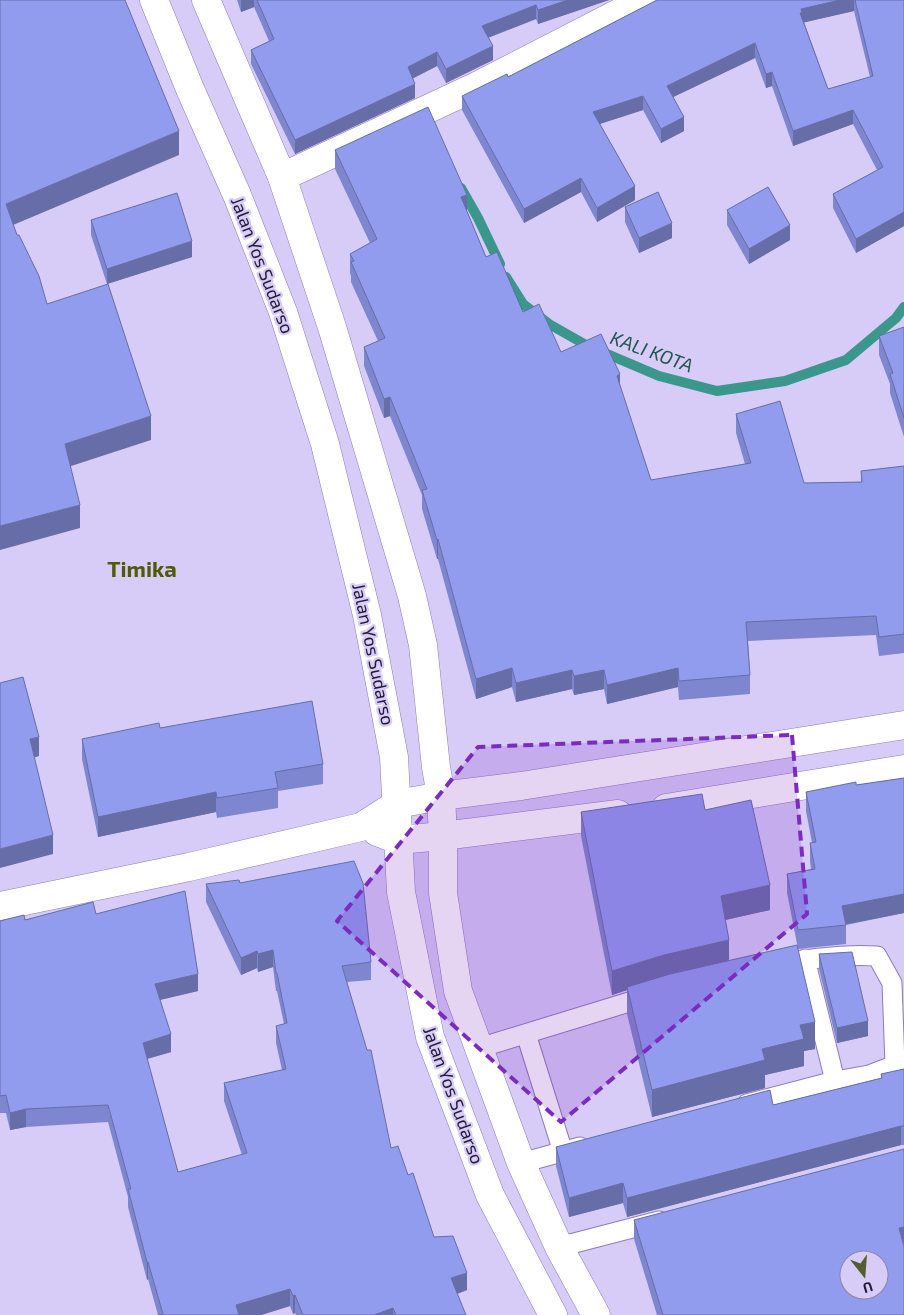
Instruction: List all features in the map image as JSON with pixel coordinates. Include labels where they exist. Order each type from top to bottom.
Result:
[{"type":"main road","name":"Jalan Yos Sudarso","points":[[154,0],[190,89],[237,195],[283,312],[325,444],[368,615],[394,756],[401,892],[430,1037],[490,1194],[552,1315]]},
{"type":"main road","points":[[206,0],[282,176],[332,327],[412,596],[423,645],[441,796],[443,893],[458,990],[521,1163],[559,1247],[596,1315]]},
{"type":"main road","points":[[282,176],[475,86],[644,0]]},
{"type":"main road","points":[[0,906],[189,867],[361,826],[397,804],[904,725]]},
{"type":"main road","points":[[361,826],[398,840],[443,836],[690,805],[904,769]]},
{"type":"lane","points":[[735,1108],[834,1081],[869,1075],[895,1064],[892,983],[877,956],[855,955],[805,959],[759,970]]},
{"type":"lane","points":[[805,959],[834,1081]]},
{"type":"lane","points":[[479,1048],[668,990]]},
{"type":"lane","points":[[526,1034],[563,1152]]},
{"type":"lane","points":[[521,1163],[601,1142]]},
{"type":"lane","points":[[559,1247],[674,1217]]},
{"type":"highlighted area","points":[[792,735],[807,914],[561,1122],[337,921],[478,747]]},
{"type":"building","points":[[0,0],[125,0],[179,131],[6,204],[17,235],[19,235],[39,276],[47,304],[108,284],[151,416],[65,444],[80,505],[0,526]]},
{"type":"building","points":[[257,0],[568,0],[538,10],[536,5],[482,26],[493,46],[446,69],[437,52],[408,67],[415,84],[295,140],[251,50],[274,39]]},
{"type":"building","points":[[657,0],[840,0],[801,9],[802,13],[800,13],[828,89],[873,76],[855,0],[904,0],[904,212],[856,239],[833,194],[883,167],[853,110],[793,131],[772,72],[766,74],[755,43],[667,86],[684,117],[661,129],[643,96],[593,112],[635,186],[597,208],[581,178],[524,209],[462,96],[507,74],[508,77]]},
{"type":"building","points":[[428,107],[467,195],[461,197],[486,257],[497,252],[523,312],[539,304],[561,352],[601,334],[620,374],[617,376],[651,480],[751,463],[736,414],[780,401],[804,483],[862,482],[861,471],[904,466],[904,634],[879,637],[876,616],[746,622],[750,675],[679,681],[678,668],[607,685],[604,670],[574,676],[572,670],[516,683],[512,668],[476,679],[438,539],[422,490],[427,489],[390,397],[384,399],[364,347],[385,338],[351,262],[354,261],[350,254],[377,239],[335,150]]},
{"type":"building","points":[[768,187],[790,225],[749,249],[727,210]]},
{"type":"building","points":[[658,192],[672,223],[639,238],[625,207]]},
{"type":"building","points":[[177,193],[192,241],[107,269],[91,220]]},
{"type":"building","points":[[904,327],[904,418],[890,374],[893,373],[879,336]]},
{"type":"building","points":[[23,677],[39,737],[30,739],[53,835],[0,849],[0,683]]},
{"type":"building","points":[[312,701],[323,764],[275,772],[278,788],[217,798],[216,792],[98,817],[82,739],[159,723],[160,728]]},
{"type":"building","points":[[904,778],[904,894],[842,906],[846,925],[798,930],[787,874],[815,869],[810,843],[816,842],[806,792],[856,782],[856,785]]},
{"type":"building","points":[[702,794],[705,810],[751,800],[770,885],[721,896],[729,940],[664,955],[612,971],[581,812]]},
{"type":"building","points":[[354,861],[363,883],[371,962],[342,966],[367,1050],[371,1050],[391,1148],[398,1146],[408,1175],[413,1173],[434,1237],[453,1236],[467,1273],[451,1278],[466,1315],[396,1315],[393,1308],[374,1315],[303,1315],[295,1295],[293,1296],[290,1289],[236,1305],[239,1315],[158,1315],[163,1314],[147,1262],[128,1189],[131,1189],[108,1105],[26,1109],[10,1113],[6,1095],[0,1096],[0,921],[24,915],[25,920],[93,902],[96,914],[185,891],[198,974],[155,984],[171,1034],[143,1043],[178,1172],[247,1153],[224,1083],[286,1069],[276,1026],[287,1023],[273,950],[258,954],[257,951],[241,958],[206,884],[239,880],[240,883]]},
{"type":"building","points":[[797,945],[815,1022],[800,1025],[804,1039],[762,1049],[765,1060],[652,1090],[627,987],[670,974]]},
{"type":"building","points":[[852,952],[868,1021],[837,1028],[819,954]]},
{"type":"building","points":[[904,1069],[904,1126],[627,1198],[623,1183],[569,1198],[556,1147],[770,1090],[773,1105],[882,1078],[881,1074]]},
{"type":"building","points":[[904,1149],[904,1227],[899,1228],[904,1247],[904,1315],[663,1315],[634,1220]]},
{"type":"waterway","name":"KALI KOTA","points":[[461,188],[500,264]]},
{"type":"waterway","name":"KALI KOTA","points":[[506,277],[523,304],[549,324],[586,345],[659,376],[717,391],[785,381],[846,360],[896,318],[904,307]]},
{"type":"district","name":"Timika","points":[[142,568]]}]
